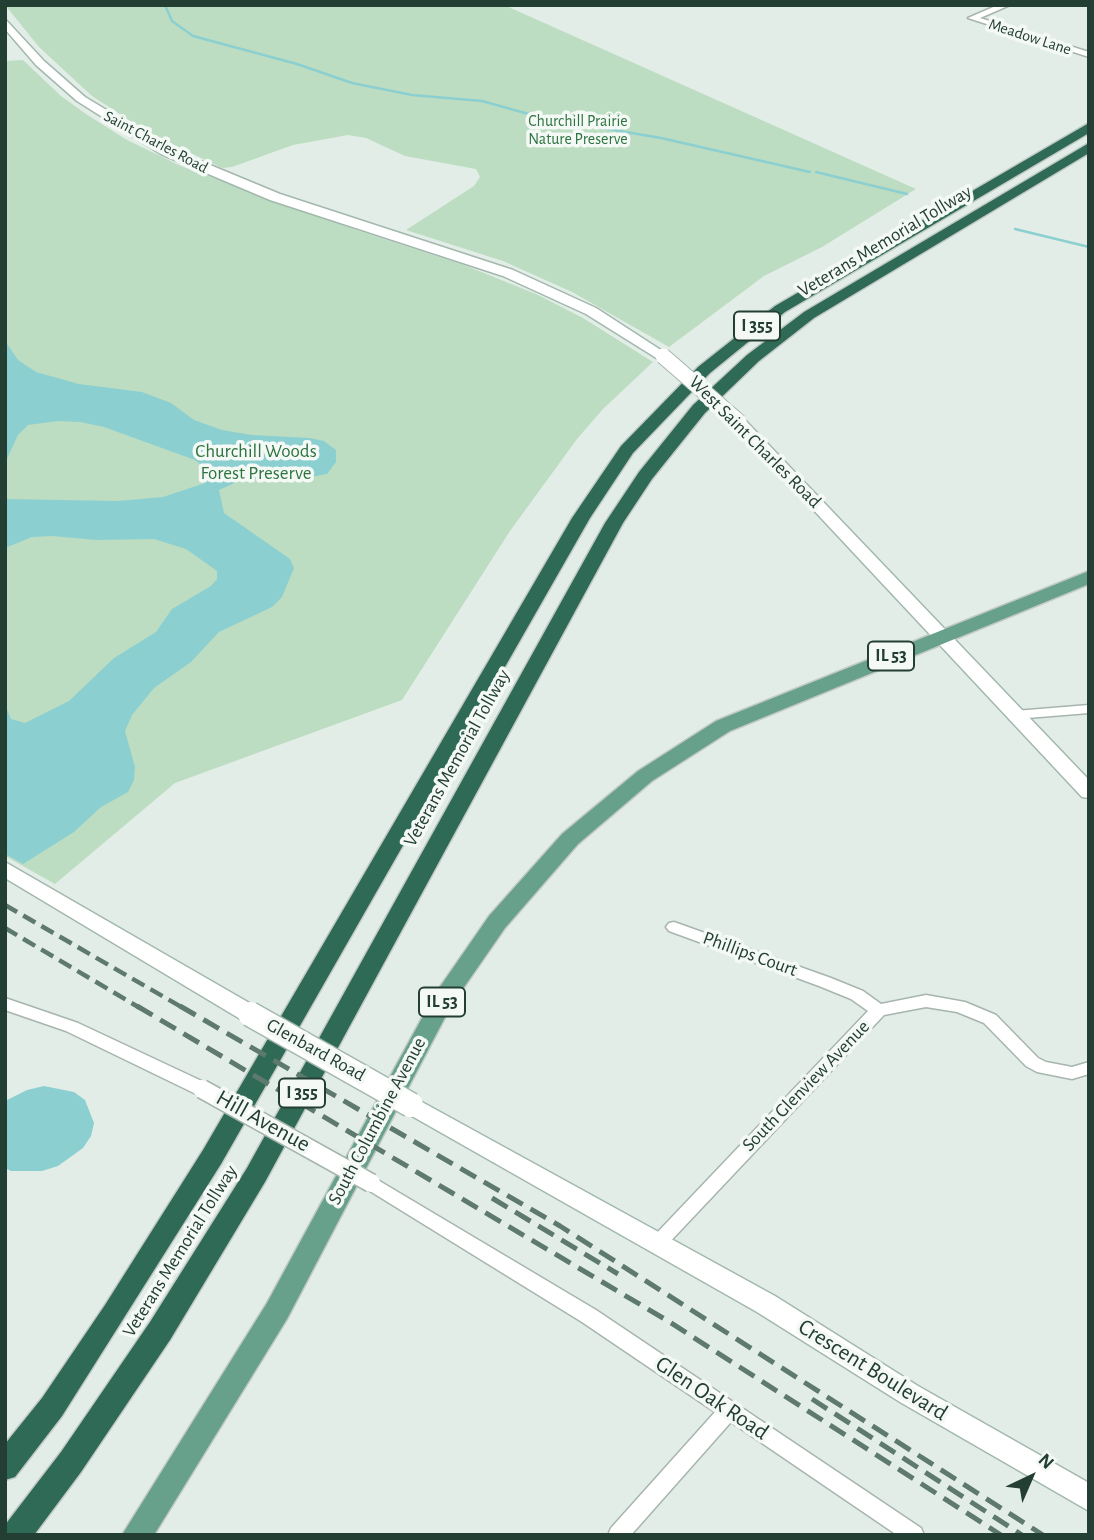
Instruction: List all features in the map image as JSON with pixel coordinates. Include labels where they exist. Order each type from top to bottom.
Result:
[{"type":"highway","name":"Veterans Memorial Tollway","points":[[5,1467],[52,1407],[116,1313],[212,1157],[581,518],[627,450],[695,377],[780,309],[1089,127]]},
{"type":"highway","name":"Veterans Memorial Tollway","points":[[16,1535],[71,1462],[160,1331],[256,1175],[614,523],[645,477],[699,409],[753,358],[809,315],[1089,147]]},
{"type":"main road","name":"Saint Charles Road","points":[[5,22],[53,76],[106,118],[177,157],[295,204]]},
{"type":"main road","name":"West Saint Charles Road","points":[[295,204],[465,257],[528,281],[600,317],[663,356],[739,422],[1089,792]]},
{"type":"main road","name":"IL 53","points":[[943,636],[1089,577]]},
{"type":"main road","name":"South Columbine Avenue","points":[[137,1535],[277,1311],[413,1051],[443,1000],[497,922],[542,869],[611,802],[723,726],[943,636]]},
{"type":"main road","name":"Glenbard Road","points":[[9,872],[250,1014],[659,1242]]},
{"type":"main road","name":"Crescent Boulevard","points":[[659,1242],[1089,1498]]},
{"type":"street","name":"Meadow Lane","points":[[1006,5],[972,18],[1089,55]]},
{"type":"street","points":[[1015,715],[1089,709]]},
{"type":"street","name":"Phillips Court","points":[[674,927],[825,982],[857,995],[879,1010]]},
{"type":"street","name":"South Glenview Avenue","points":[[659,1242],[879,1010],[926,1001],[959,1006],[989,1019],[1032,1062],[1043,1069],[1072,1073],[1089,1068]]},
{"type":"street","name":"Hill Avenue","points":[[5,1004],[72,1027],[202,1089],[371,1183],[506,1266]]},
{"type":"street","name":"Glen Oak Road","points":[[506,1266],[730,1409],[914,1535]]},
{"type":"street","points":[[618,1535],[730,1409]]},
{"type":"green space","name":"Churchill Prairie Nature Preserve","points":[[5,5],[504,5],[916,189],[822,247],[764,276],[669,347],[572,292],[503,261],[406,230],[474,186],[480,177],[476,169],[405,156],[366,138],[348,135],[293,145],[232,167],[222,168],[149,133],[92,96],[39,47]]},
{"type":"green space","name":"Churchill Woods Forest Preserve","points":[[23,60],[61,96],[86,114],[127,140],[181,166],[356,230],[464,265],[536,294],[583,318],[653,362],[603,409],[577,439],[510,531],[402,700],[175,783],[55,884],[5,856],[5,61]]},
{"type":"water","points":[[5,341],[18,360],[36,372],[79,384],[142,392],[171,403],[194,420],[222,430],[252,435],[310,438],[324,441],[336,450],[336,462],[327,474],[305,478],[246,478],[219,490],[224,513],[290,559],[294,568],[282,597],[272,607],[219,632],[191,662],[154,688],[132,715],[125,731],[135,767],[134,780],[128,792],[101,807],[74,832],[23,864],[5,854],[5,705],[11,719],[25,723],[69,701],[114,658],[156,632],[172,609],[211,586],[217,579],[217,571],[186,549],[154,539],[32,537],[5,548],[5,499],[118,501],[163,497],[205,483],[200,464],[195,460],[104,427],[80,422],[58,421],[28,425],[18,435],[5,463]]},
{"type":"water","points":[[44,1086],[74,1092],[85,1100],[94,1123],[91,1136],[83,1148],[58,1166],[42,1171],[11,1171],[5,1168],[5,1101],[27,1090]]},
{"type":"waterway","points":[[165,5],[172,21],[193,36],[297,64],[352,83],[412,95],[482,101],[543,118],[661,138],[810,172]]},
{"type":"waterway","points":[[816,172],[907,194]]},
{"type":"waterway","points":[[1015,229],[1089,247]]},
{"type":"railway","points":[[5,905],[183,1008]]},
{"type":"railway","points":[[5,928],[140,1008]]},
{"type":"railway","points":[[137,1006],[668,1321],[1001,1535]]},
{"type":"railway","points":[[180,1006],[560,1226],[1043,1535]]},
{"type":"railway","points":[[492,1198],[618,1274]]},
{"type":"railway","points":[[812,1399],[1022,1535]]}]
